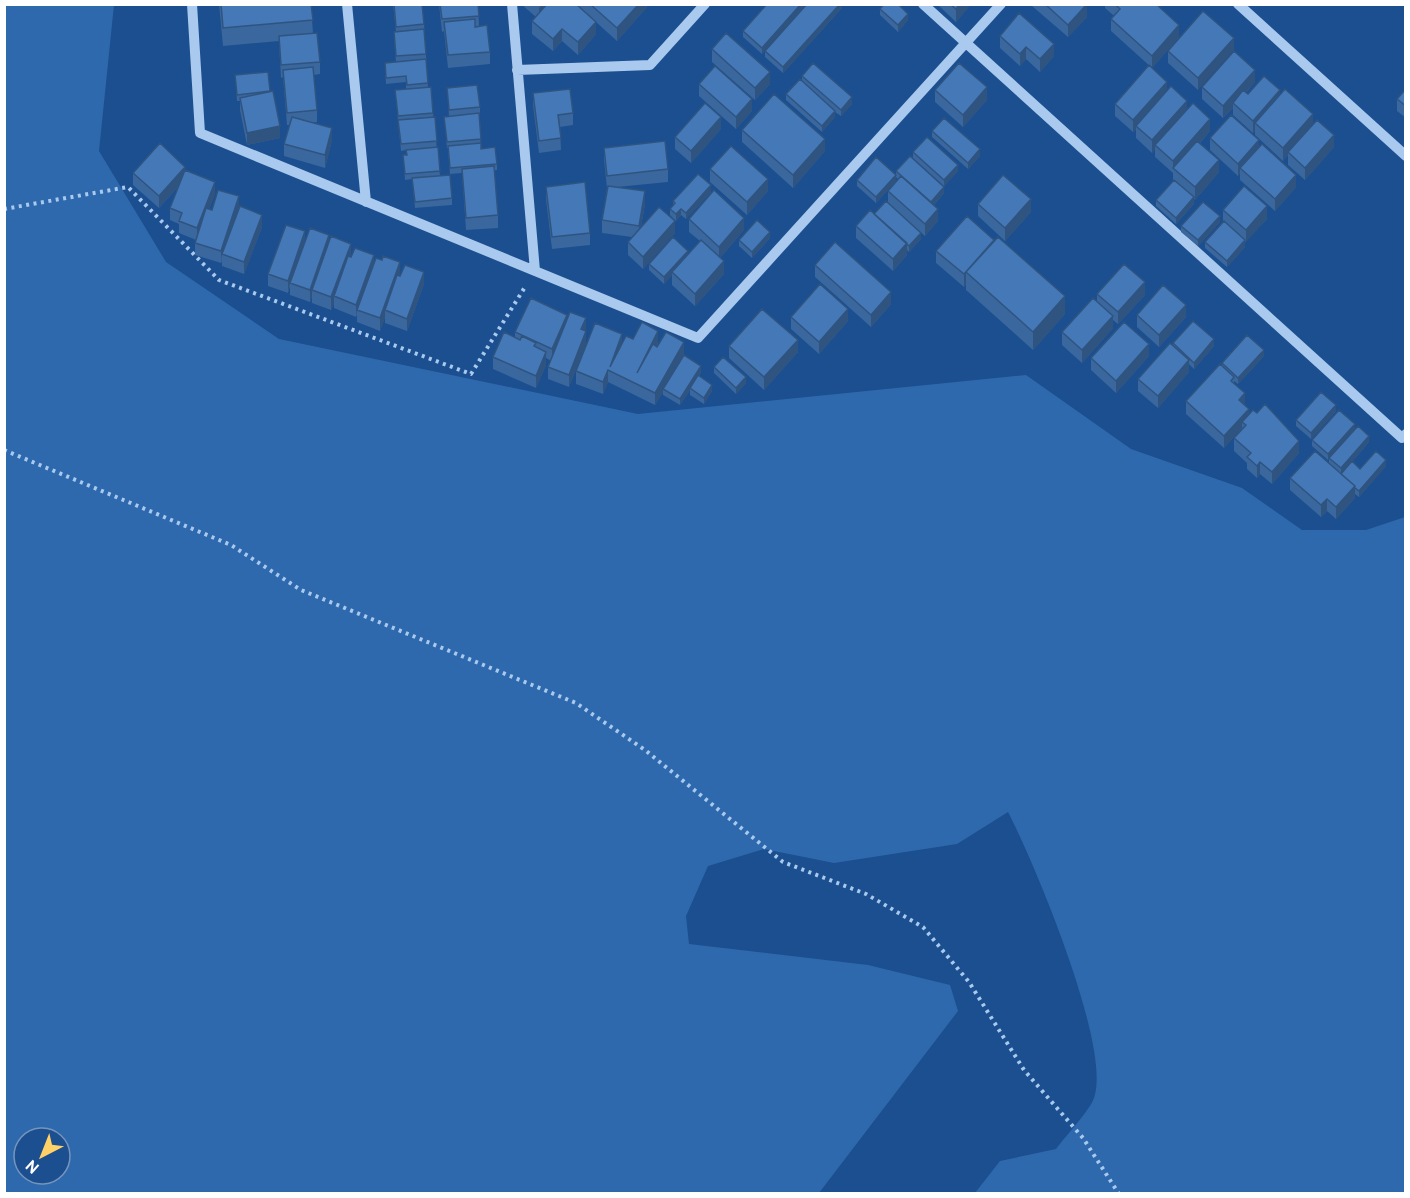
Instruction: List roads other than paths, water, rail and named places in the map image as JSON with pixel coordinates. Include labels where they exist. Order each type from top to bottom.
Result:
[{"type":"street","points":[[192,4],[200,133],[698,338],[1001,4]]},
{"type":"street","points":[[347,4],[366,202]]},
{"type":"street","points":[[512,4],[535,271]]},
{"type":"street","points":[[517,70],[650,65],[705,4]]},
{"type":"street","points":[[923,4],[1393,430],[1402,438],[1406,434]]},
{"type":"street","points":[[1238,4],[1406,156]]}]
